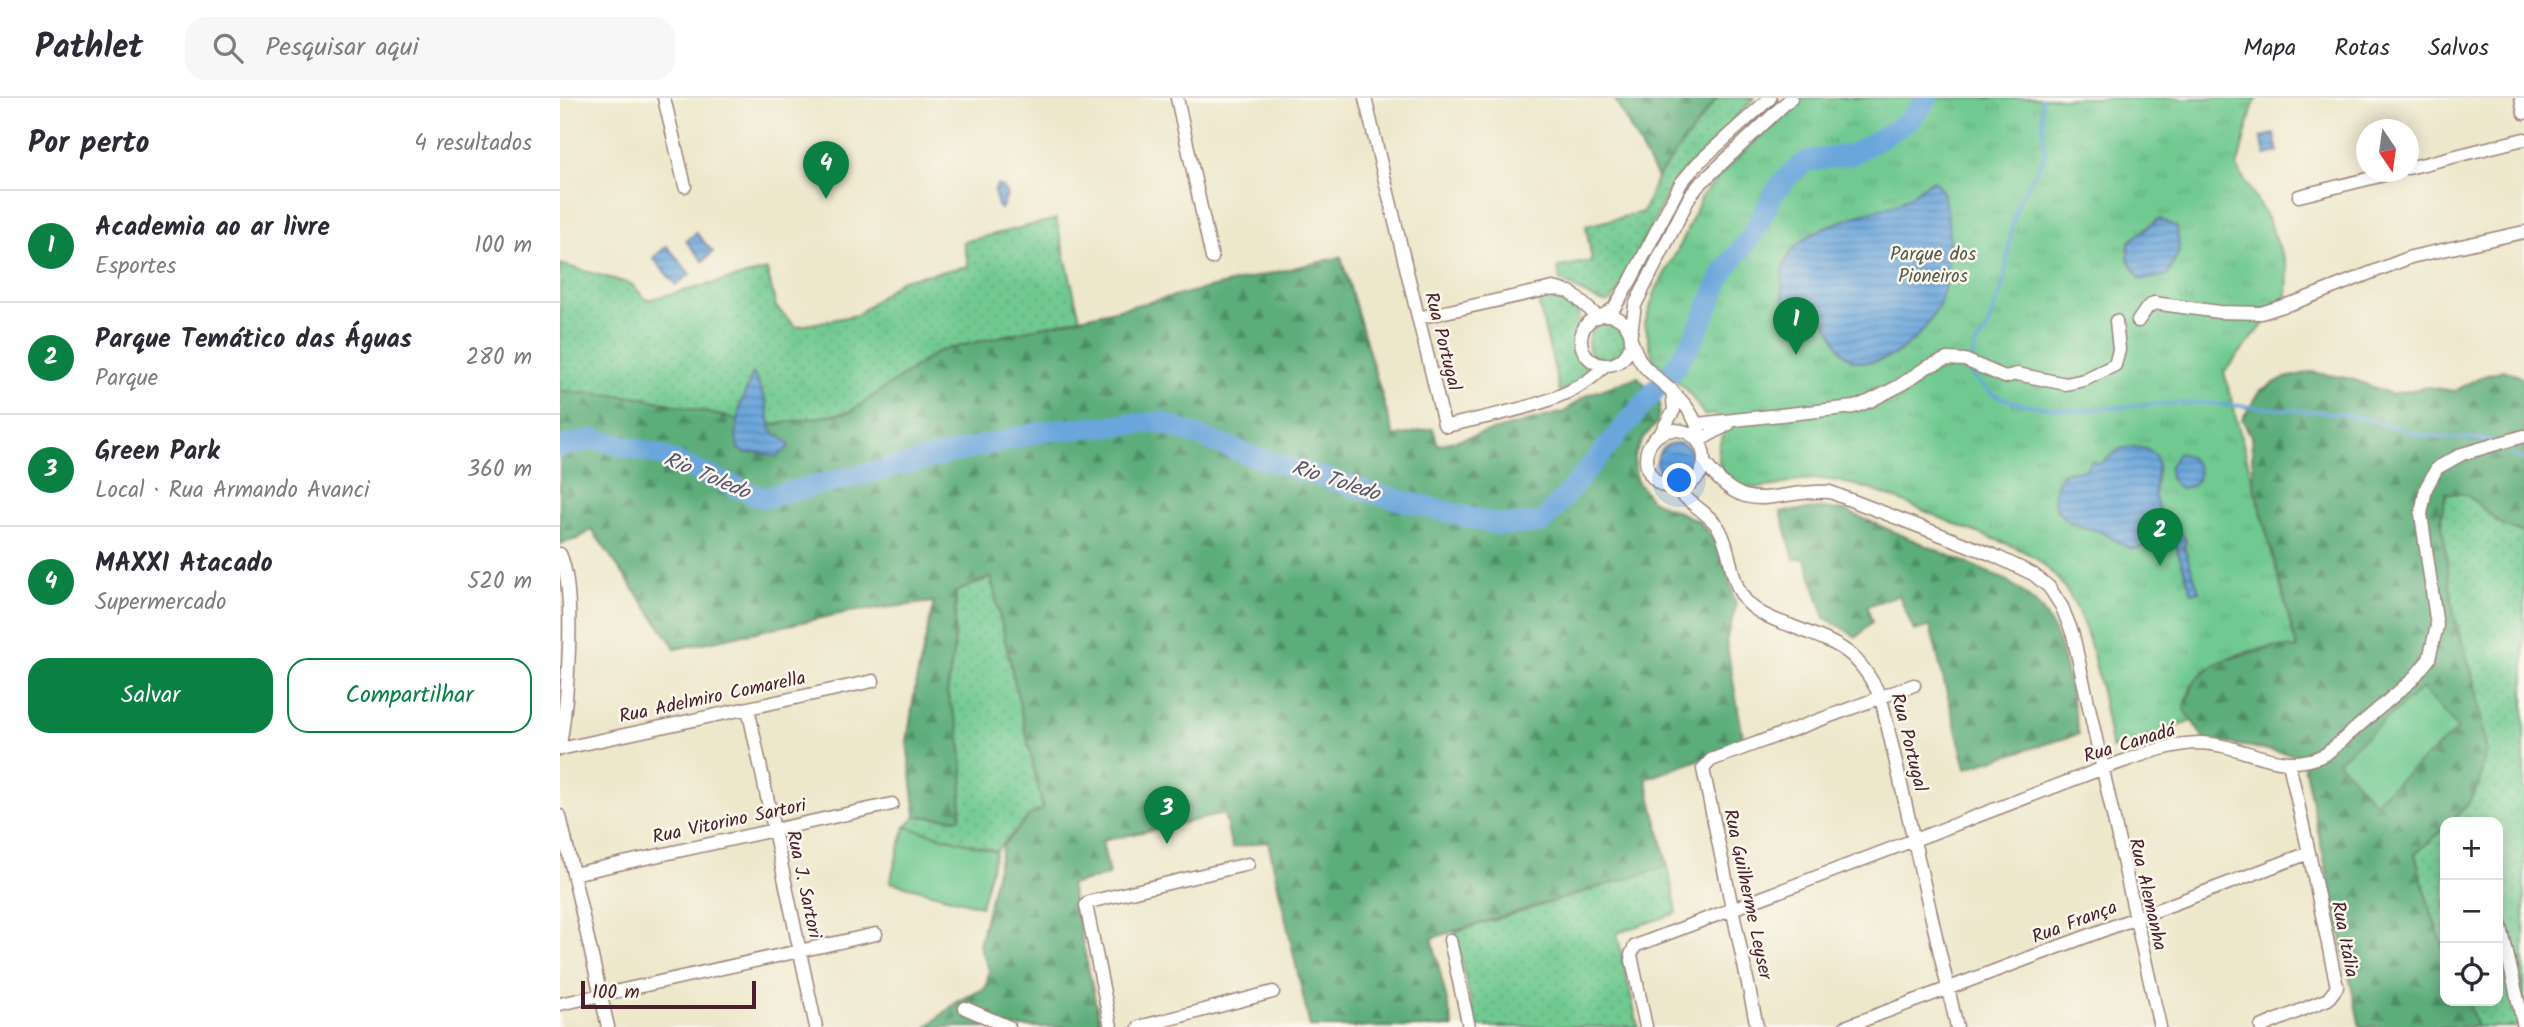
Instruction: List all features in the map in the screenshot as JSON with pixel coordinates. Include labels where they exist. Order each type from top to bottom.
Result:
[{"type":"street","points":[[664,98],[685,186]]},
{"type":"street","points":[[1177,98],[1212,258]]},
{"type":"street","name":"Rua Portugal","points":[[1365,98],[1444,424],[1447,426],[1569,393],[1604,366]]},
{"type":"street","points":[[1770,98],[1697,164],[1681,183],[1614,308],[1588,322],[1583,329],[1581,345],[1589,359],[1604,366],[1626,357],[1635,305],[1695,190],[1791,98]]},
{"type":"street","points":[[2521,98],[2524,113]]},
{"type":"street","points":[[2419,165],[2524,139]]},
{"type":"street","points":[[2299,196],[2356,182]]},
{"type":"street","points":[[2137,321],[2154,303],[2219,312],[2261,313],[2300,301],[2412,257],[2524,232]]},
{"type":"street","points":[[1419,318],[1553,288],[1570,292],[1601,316],[1621,319],[1644,366],[1671,389],[1697,424],[1704,462],[1697,478],[1683,487],[1675,488],[1657,482],[1647,466],[1648,448],[1674,410],[1671,389]]},
{"type":"street","points":[[1697,424],[1854,407],[1899,386],[1936,362],[1955,358],[2005,377],[2017,374],[2066,384],[2084,380],[2115,365],[2119,350],[2116,321]]},
{"type":"street","points":[[1619,362],[1644,366]]},
{"type":"street","points":[[1702,443],[1735,421]]},
{"type":"street","points":[[1660,434],[1668,430],[1685,431],[1702,443]]},
{"type":"street","name":"Rua Canadá","points":[[1646,1027],[1631,955],[1634,946],[2101,769],[2174,746],[2199,743],[2289,763],[2314,760],[2326,754],[2412,680],[2429,659],[2437,626],[2421,514],[2426,488],[2437,468],[2462,454],[2524,436]]},
{"type":"street","name":"Rua Alemanha","points":[[1704,462],[1717,480],[1742,497],[1763,499],[1807,491],[1830,492],[1993,555],[2033,574],[2049,587],[2062,607],[2073,635],[2160,1027]]},
{"type":"street","name":"Rua Portugal","points":[[1675,488],[1713,522],[1724,540],[1735,578],[1746,601],[1776,620],[1844,648],[1870,676],[1881,698],[1956,1027]]},
{"type":"street","points":[[560,554],[568,592],[563,683],[566,711],[560,747]]},
{"type":"street","name":"Rua Adelmiro Comarella","points":[[560,747],[873,681]]},
{"type":"street","points":[[1881,698],[1914,685]]},
{"type":"street","name":"Rua Guilherme Leyser","points":[[1757,1027],[1703,769],[1711,760],[1881,698]]},
{"type":"street","name":"Rua J. Sartori","points":[[748,708],[816,1027]]},
{"type":"street","points":[[2289,763],[2309,853]]},
{"type":"street","name":"Rua Vitorino Sartori","points":[[573,874],[892,804]]},
{"type":"street","points":[[560,816],[608,1027]]},
{"type":"street","name":"Rua França","points":[[1845,1027],[2309,853]]},
{"type":"street","name":"Rua Itália","points":[[2261,1027],[2329,999],[2337,987],[2309,853]]},
{"type":"street","points":[[1111,1027],[1086,908],[1089,902],[1248,864]]},
{"type":"street","points":[[560,1004],[876,934]]},
{"type":"street","points":[[2503,936],[2524,1027]]},
{"type":"street","points":[[1450,940],[1469,1027]]},
{"type":"street","points":[[1139,1027],[1273,992]]},
{"type":"street","points":[[965,1008],[1009,1027]]},
{"type":"green space","points":[[1614,98],[1717,98],[1657,178]]},
{"type":"green space","points":[[1717,98],[1754,98],[1671,187],[1617,294],[1604,302],[1560,281],[1558,267],[1592,261],[1586,226],[1643,212],[1657,178]]},
{"type":"green space","name":"Parque dos Pioneiros","points":[[1802,98],[2258,98],[2253,106],[2237,167],[2268,220],[2288,269],[2287,296],[2224,372],[2297,649],[2258,649],[2217,664],[2196,679],[2190,689],[2184,709],[2192,721],[2112,749],[2094,658],[2079,614],[2055,576],[2035,558],[1873,490],[1817,479],[1766,487],[1746,487],[1731,481],[1725,475],[1718,454],[1725,431],[1715,414],[1705,416],[1686,389],[1653,360],[1645,323],[1656,290],[1681,244],[1703,194],[1736,159]]},
{"type":"green space","points":[[1056,219],[1080,318],[939,351],[850,412],[765,426],[639,397],[560,391],[560,264],[631,284],[647,300],[767,270],[776,307],[796,327],[857,315],[901,280],[969,266],[963,242]]},
{"type":"green space","points":[[1341,257],[1394,437],[1433,428],[1438,445],[1564,412],[1587,395],[1638,377],[1660,403],[1657,423],[1643,438],[1634,457],[1636,480],[1651,500],[1699,521],[1718,544],[1736,606],[1726,641],[1744,743],[1646,779],[1668,866],[1432,938],[1453,1027],[1310,1027],[1268,841],[1232,848],[1224,814],[1102,841],[1109,875],[1070,885],[1101,1027],[927,1027],[958,1001],[986,988],[989,970],[979,945],[1003,845],[1030,815],[1043,809],[991,577],[956,592],[954,646],[947,694],[959,729],[963,770],[960,819],[916,816],[907,742],[916,682],[934,602],[849,612],[676,649],[592,530],[577,539],[560,544],[560,391],[639,397],[765,426],[850,412],[939,351]]},
{"type":"green space","points":[[1553,297],[1568,301],[1576,307],[1579,317],[1579,352],[1583,363],[1592,372],[1560,392],[1538,301]]},
{"type":"green space","points":[[1608,323],[1616,324],[1622,329],[1627,335],[1627,351],[1622,357],[1616,362],[1608,363],[1600,362],[1594,357],[1589,351],[1588,343],[1589,335],[1594,329],[1600,324]]},
{"type":"green space","points":[[2503,370],[2524,378],[2524,533],[2501,524],[2466,494],[2446,493],[2441,517],[2454,616],[2475,683],[2486,749],[2479,784],[2468,804],[2456,817],[2440,817],[2440,832],[2415,854],[2440,938],[2440,1006],[2470,1006],[2477,1027],[2360,1027],[2302,756],[2204,739],[2184,709],[2195,680],[2220,661],[2283,645],[2297,648],[2254,484],[2251,436],[2242,419],[2261,390],[2282,379],[2311,372],[2352,379],[2391,394],[2427,387],[2455,391],[2478,378]]},
{"type":"green space","points":[[2446,493],[2466,494],[2501,524],[2524,533],[2524,1027],[2477,1027],[2470,1006],[2503,1006],[2503,817],[2456,817],[2468,804],[2479,784],[2486,749],[2475,683],[2454,617],[2441,517]]},
{"type":"green space","points":[[1824,508],[1846,511],[2006,580],[2033,600],[2048,621],[2061,651],[2079,734],[1966,768],[1930,626],[1914,631],[1899,595],[1867,606],[1872,622],[1857,637],[1825,618],[1805,558],[1794,559],[1781,512]]},
{"type":"green space","points":[[991,577],[1043,809],[1030,815],[996,851],[905,827],[916,816],[960,819],[963,770],[959,729],[947,694],[954,646],[956,592]]},
{"type":"green space","points":[[2422,688],[2458,729],[2374,802],[2338,761]]},
{"type":"green space","points":[[905,827],[996,851],[981,906],[890,882]]},
{"type":"green space","points":[[2440,832],[2440,938],[2430,909],[2415,854]]},
{"type":"green space","points":[[1668,866],[1677,913],[1617,933],[1638,1027],[1476,1027],[1455,932]]},
{"type":"water","points":[[2274,134],[2278,152],[2265,155],[2261,137]]},
{"type":"water","points":[[1934,180],[1946,205],[1949,243],[1946,281],[1937,309],[1914,340],[1893,355],[1869,362],[1849,358],[1819,316],[1793,310],[1785,305],[1782,278],[1786,260],[1796,246],[1810,235],[1898,203]]},
{"type":"water","points":[[997,185],[1003,187],[1007,195],[1001,209],[994,192]]},
{"type":"water","points":[[2159,219],[2177,227],[2179,251],[2168,275],[2141,280],[2128,260],[2129,242]]},
{"type":"water","points":[[696,233],[713,252],[703,261],[686,241]]},
{"type":"water","points":[[667,246],[690,274],[676,285],[653,258]]},
{"type":"water","points":[[753,373],[766,401],[771,431],[789,443],[788,448],[777,457],[759,452],[747,453],[738,449],[736,435],[740,406]]},
{"type":"water","points":[[1676,443],[1689,449],[1695,462],[1689,475],[1676,481],[1663,475],[1657,462],[1663,449]]},
{"type":"water","points":[[2131,447],[2152,452],[2156,458],[2158,465],[2155,498],[2161,520],[2158,537],[2177,526],[2186,540],[2184,547],[2199,591],[2192,593],[2176,546],[2153,544],[2131,548],[2101,532],[2070,522],[2059,512],[2054,492],[2064,472],[2085,470],[2091,461],[2100,464],[2120,449]]},
{"type":"water","points":[[2178,453],[2189,457],[2197,465],[2198,475],[2192,486],[2180,488],[2170,479],[2169,468]]},
{"type":"waterway","name":"Rio Toledo","points":[[560,447],[594,439],[656,454],[763,498],[1045,431],[1160,422],[1253,456],[1376,494],[1500,525],[1542,523],[1675,367],[1695,336],[1724,271],[1753,234],[1774,193],[1788,176],[1807,161],[1851,155],[1908,122],[1928,98]]},
{"type":"waterway","points":[[1972,360],[1975,346],[1986,331],[2004,283],[2012,225],[2018,203],[2045,155],[2041,98]]},
{"type":"waterway","points":[[1971,367],[1970,375],[1992,394],[2020,404],[2075,411],[2203,403],[2346,414],[2427,436],[2491,440]]},
{"type":"waterway","points":[[2514,455],[2524,460]]},
{"type":"place","name":"MAXXI Atacado","points":[[826,199]]},
{"type":"place","name":"Academia ao ar livre","points":[[1796,355]]},
{"type":"place","name":"Parque Temático das Águas","points":[[2160,566]]},
{"type":"place","name":"Green Park","points":[[1167,844]]}]
